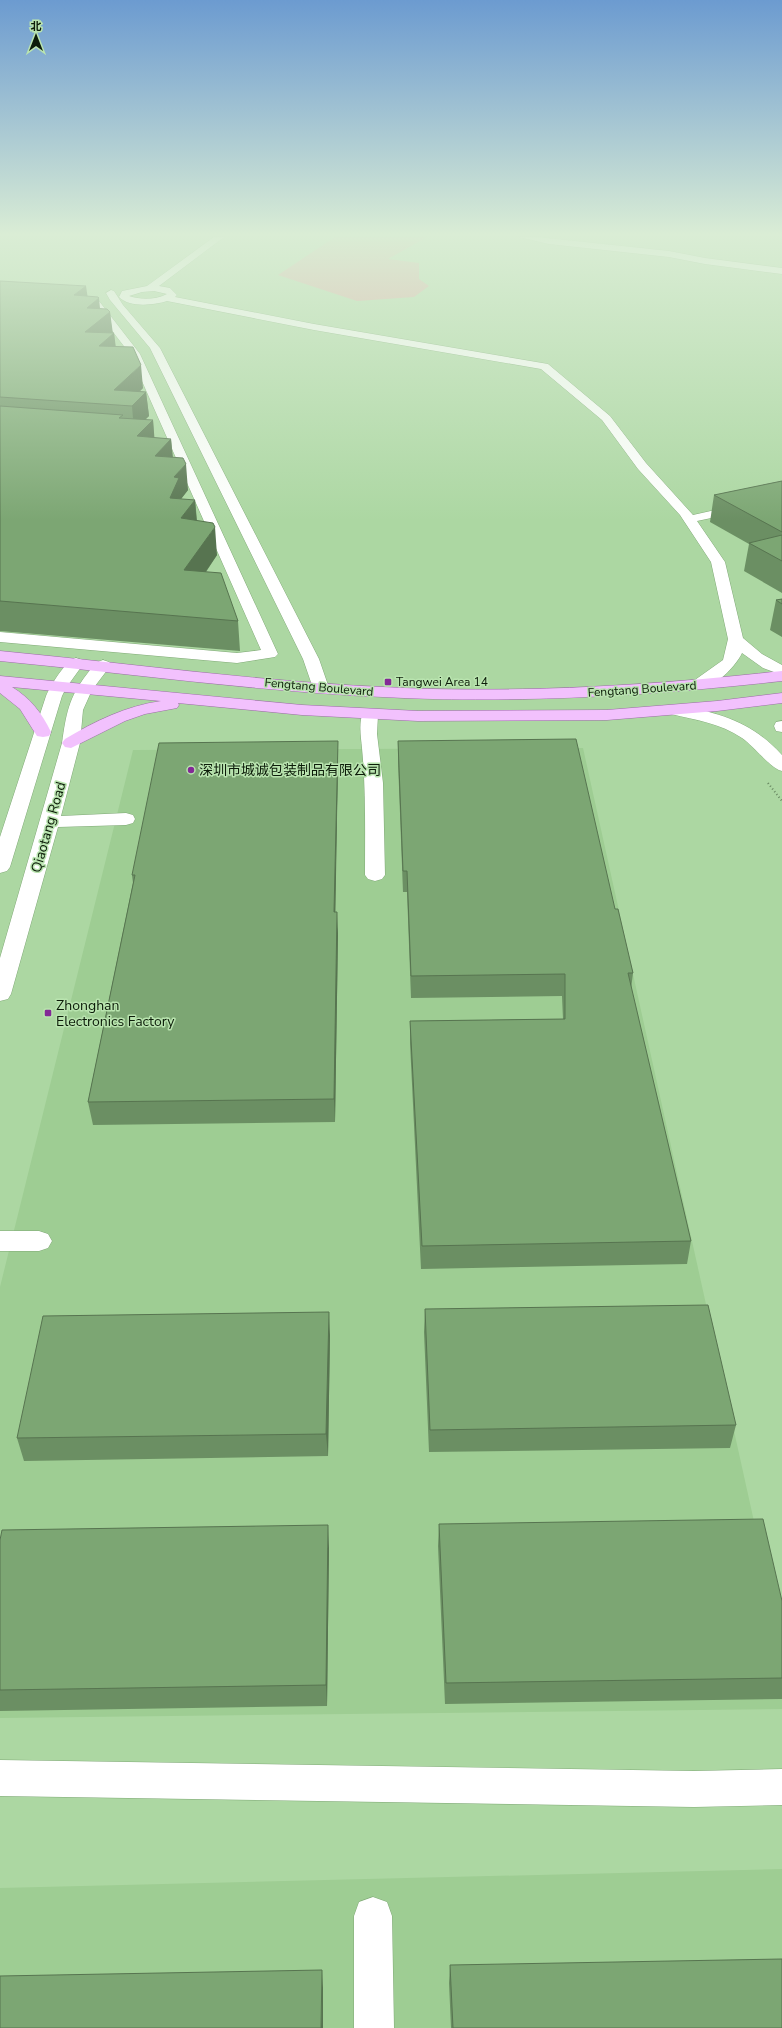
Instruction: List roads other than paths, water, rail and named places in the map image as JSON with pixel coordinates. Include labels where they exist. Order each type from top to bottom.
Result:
[{"type":"main road","name":"Fengtang Boulevard","points":[[0,656],[103,665],[321,688],[470,696],[600,692],[698,685],[782,676]]},
{"type":"main road","name":"Fengtang Boulevard","points":[[0,681],[370,715],[544,716],[677,710],[782,698]]},
{"type":"main road","points":[[0,687],[18,697],[29,707],[43,732]]},
{"type":"main road","points":[[71,743],[105,722],[120,715],[168,706],[213,701]]},
{"type":"street","points":[[0,637],[237,658],[270,654],[135,354],[118,332]]},
{"type":"street","points":[[144,332],[155,348],[311,659],[321,688]]},
{"type":"street","points":[[341,332],[544,366],[606,418],[642,466],[690,519],[718,562],[736,639],[734,653],[730,662],[723,669],[698,685]]},
{"type":"street","points":[[157,437],[173,438],[199,435]]},
{"type":"street","points":[[690,519],[782,499]]},
{"type":"street","points":[[736,639],[747,651],[760,661],[782,670]]},
{"type":"street","points":[[0,867],[58,687],[76,663]]},
{"type":"street","name":"Qiaotang Road","points":[[0,994],[50,822],[71,743],[75,710],[84,689],[103,665]]},
{"type":"street","points":[[677,710],[707,716],[746,732],[767,748],[782,766]]},
{"type":"street","points":[[370,715],[370,734],[374,776],[375,875]]},
{"type":"street","points":[[50,822],[126,819]]},
{"type":"street","points":[[0,1241],[39,1241]]},
{"type":"street","points":[[0,1778],[694,1789],[782,1787]]},
{"type":"street","points":[[0,1791],[69,1778]]},
{"type":"street","points":[[373,1916],[374,2028]]},
{"type":"place","name":"Tangwei Area 14","points":[[388,682]]},
{"type":"place","name":"深圳市城诚包装制品有限公司","points":[[191,770]]},
{"type":"place","name":"Zhonghan Electronics Factory","points":[[48,1013]]}]
